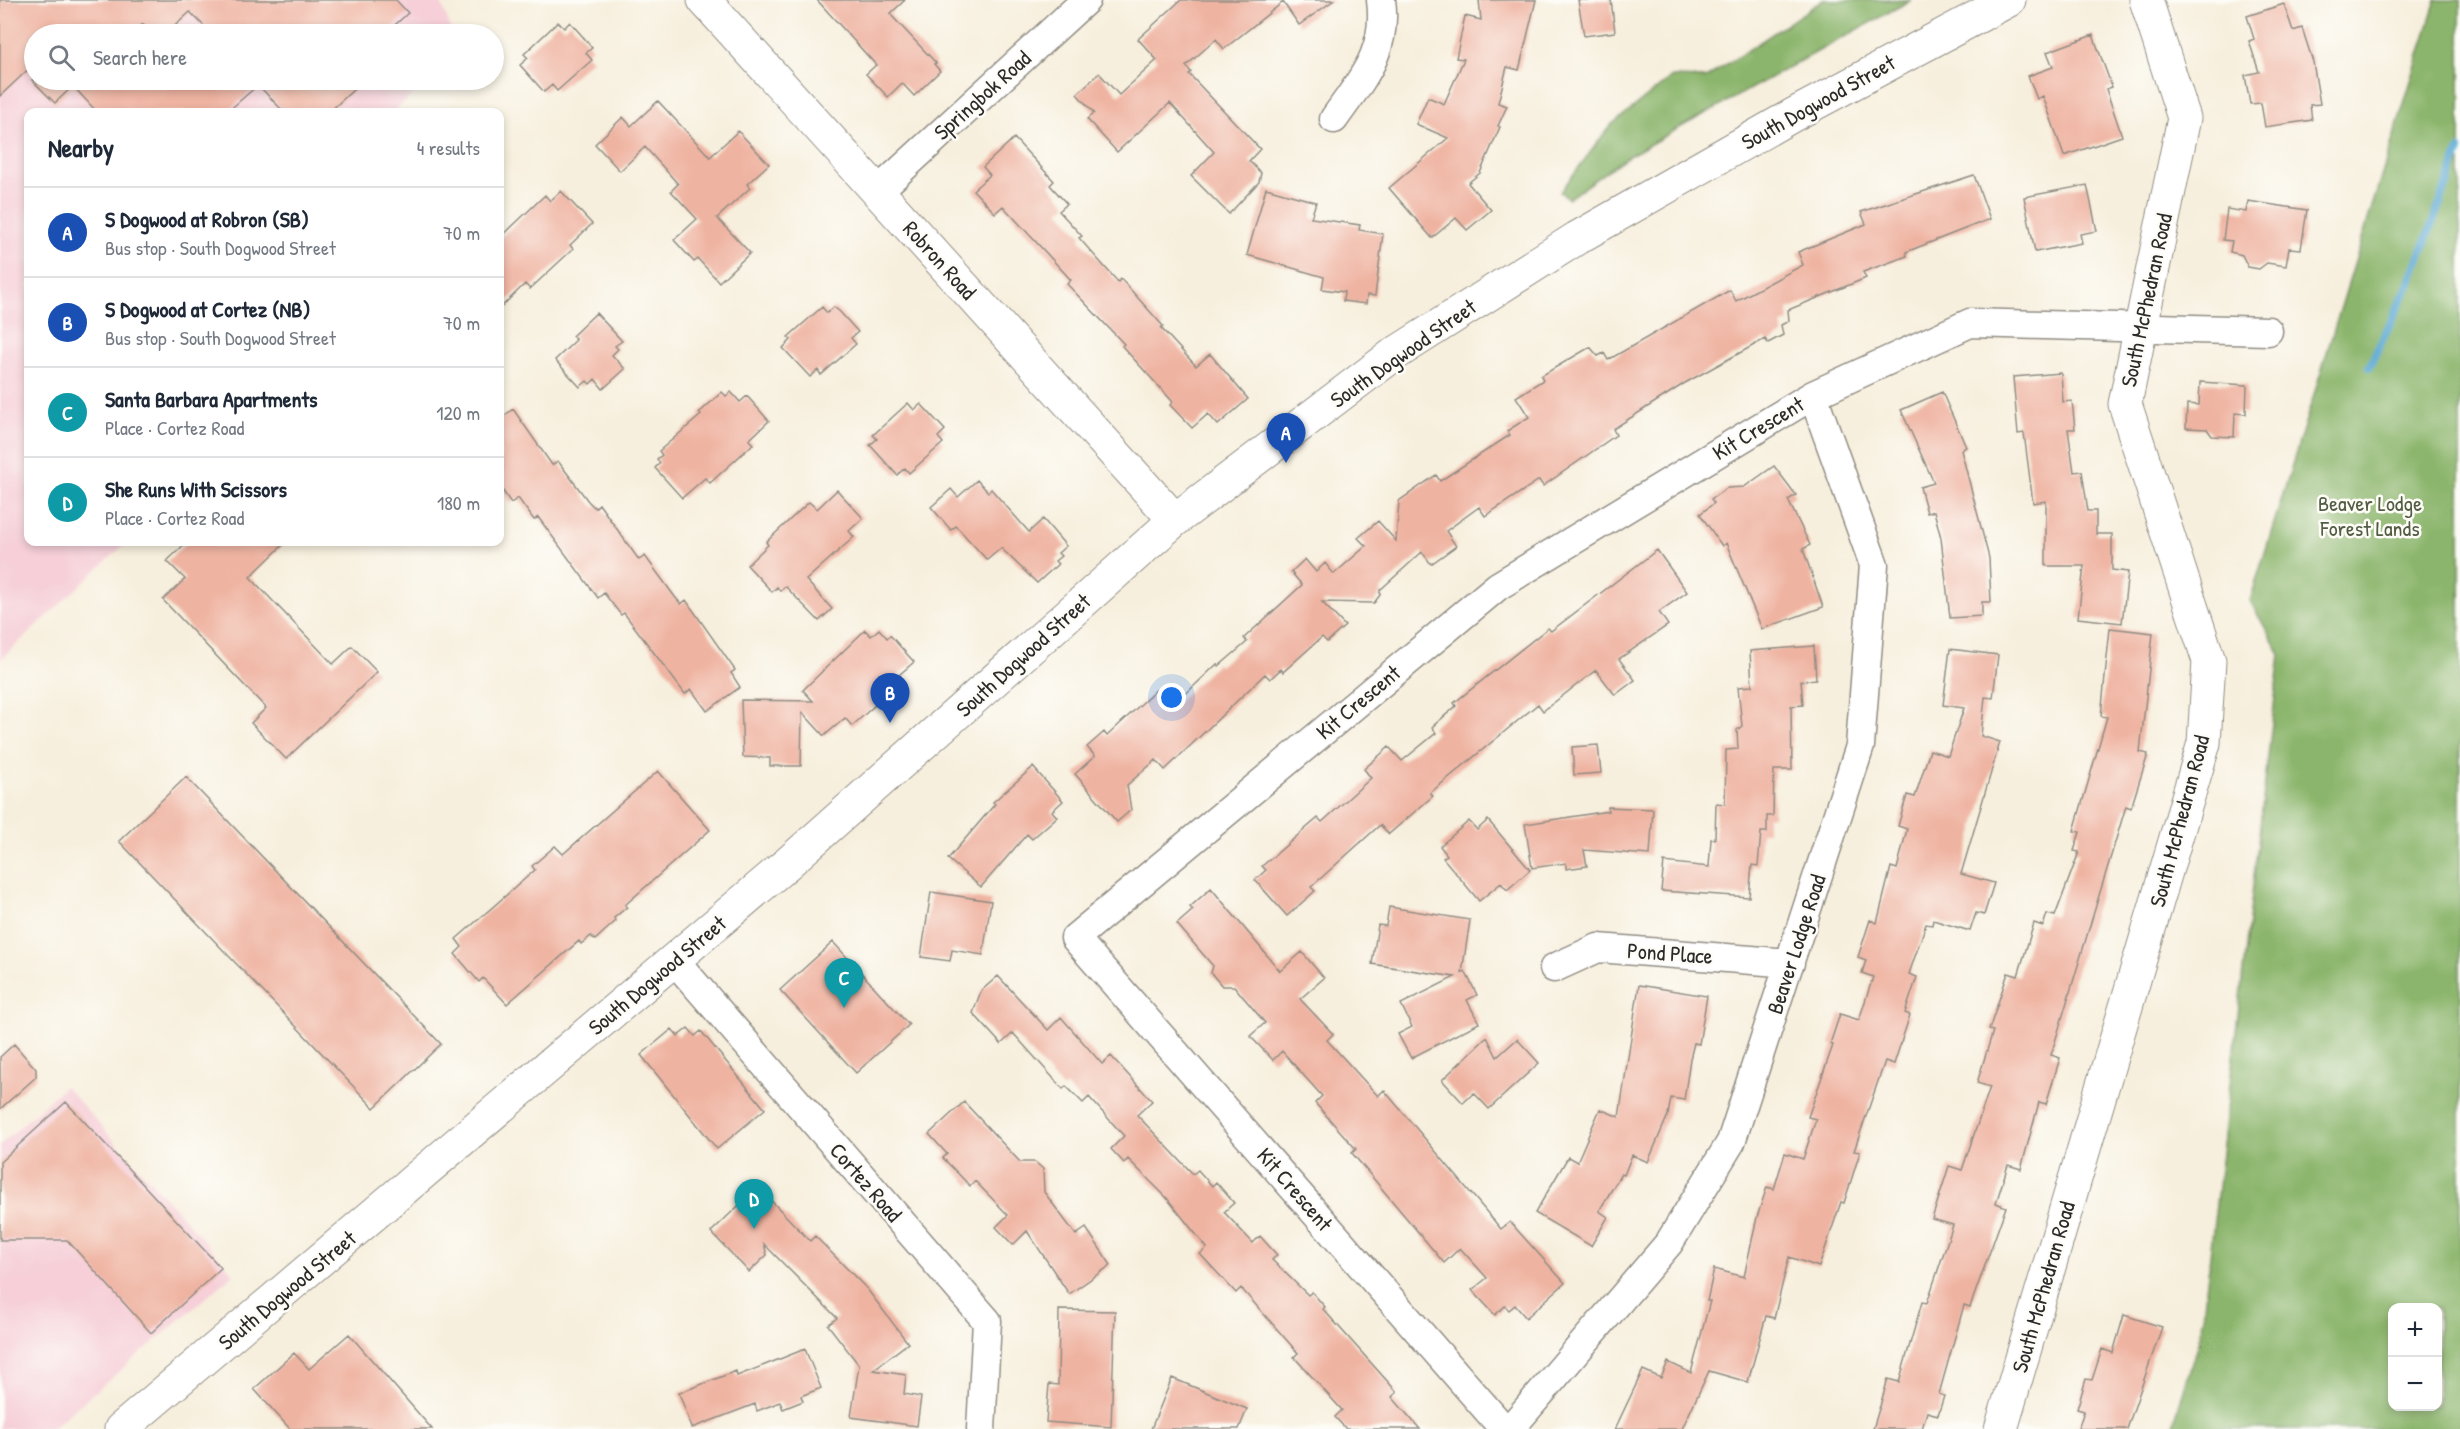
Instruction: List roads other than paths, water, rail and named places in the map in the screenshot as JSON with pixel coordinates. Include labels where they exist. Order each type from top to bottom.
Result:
[{"type":"main road","name":"Robron Road","points":[[704,0],[1175,520]]},
{"type":"main road","name":"South Dogwood Street","points":[[121,1429],[675,961],[806,848],[1175,520],[1394,355],[1576,237],[1793,115],[2009,0]]},
{"type":"main road","name":"South McPhedran Road","points":[[2001,1429],[2204,743],[2209,661],[2125,404],[2184,118],[2146,0]]},
{"type":"street","name":"Springbok Road","points":[[878,191],[1086,0]]},
{"type":"street","points":[[1334,119],[1374,62],[1384,21],[1381,0]]},
{"type":"street","name":"Kit Crescent","points":[[1504,1429],[1075,938],[1498,586],[1813,395],[1970,323],[2268,331]]},
{"type":"street","name":"Beaver Lodge Road","points":[[1510,1429],[1669,1243],[1731,1142],[1860,746],[1874,565],[1813,395]]},
{"type":"street","name":"Pond Place","points":[[1554,968],[1598,948],[1790,963]]},
{"type":"street","name":"Cortez Road","points":[[675,961],[987,1321],[981,1429]]},
{"type":"waterway","points":[[2369,367],[2410,282],[2460,150]]},
{"type":"place","name":"S Dogwood at Robron (SB)","points":[[1286,463]]},
{"type":"place","name":"S Dogwood at Cortez (NB)","points":[[890,723]]},
{"type":"place","name":"Santa Barbara Apartments","points":[[844,1008]]},
{"type":"place","name":"She Runs With Scissors","points":[[754,1229]]},
{"type":"park label","name":"Beaver Lodge Forest Lands","points":[[2370,516]]}]
